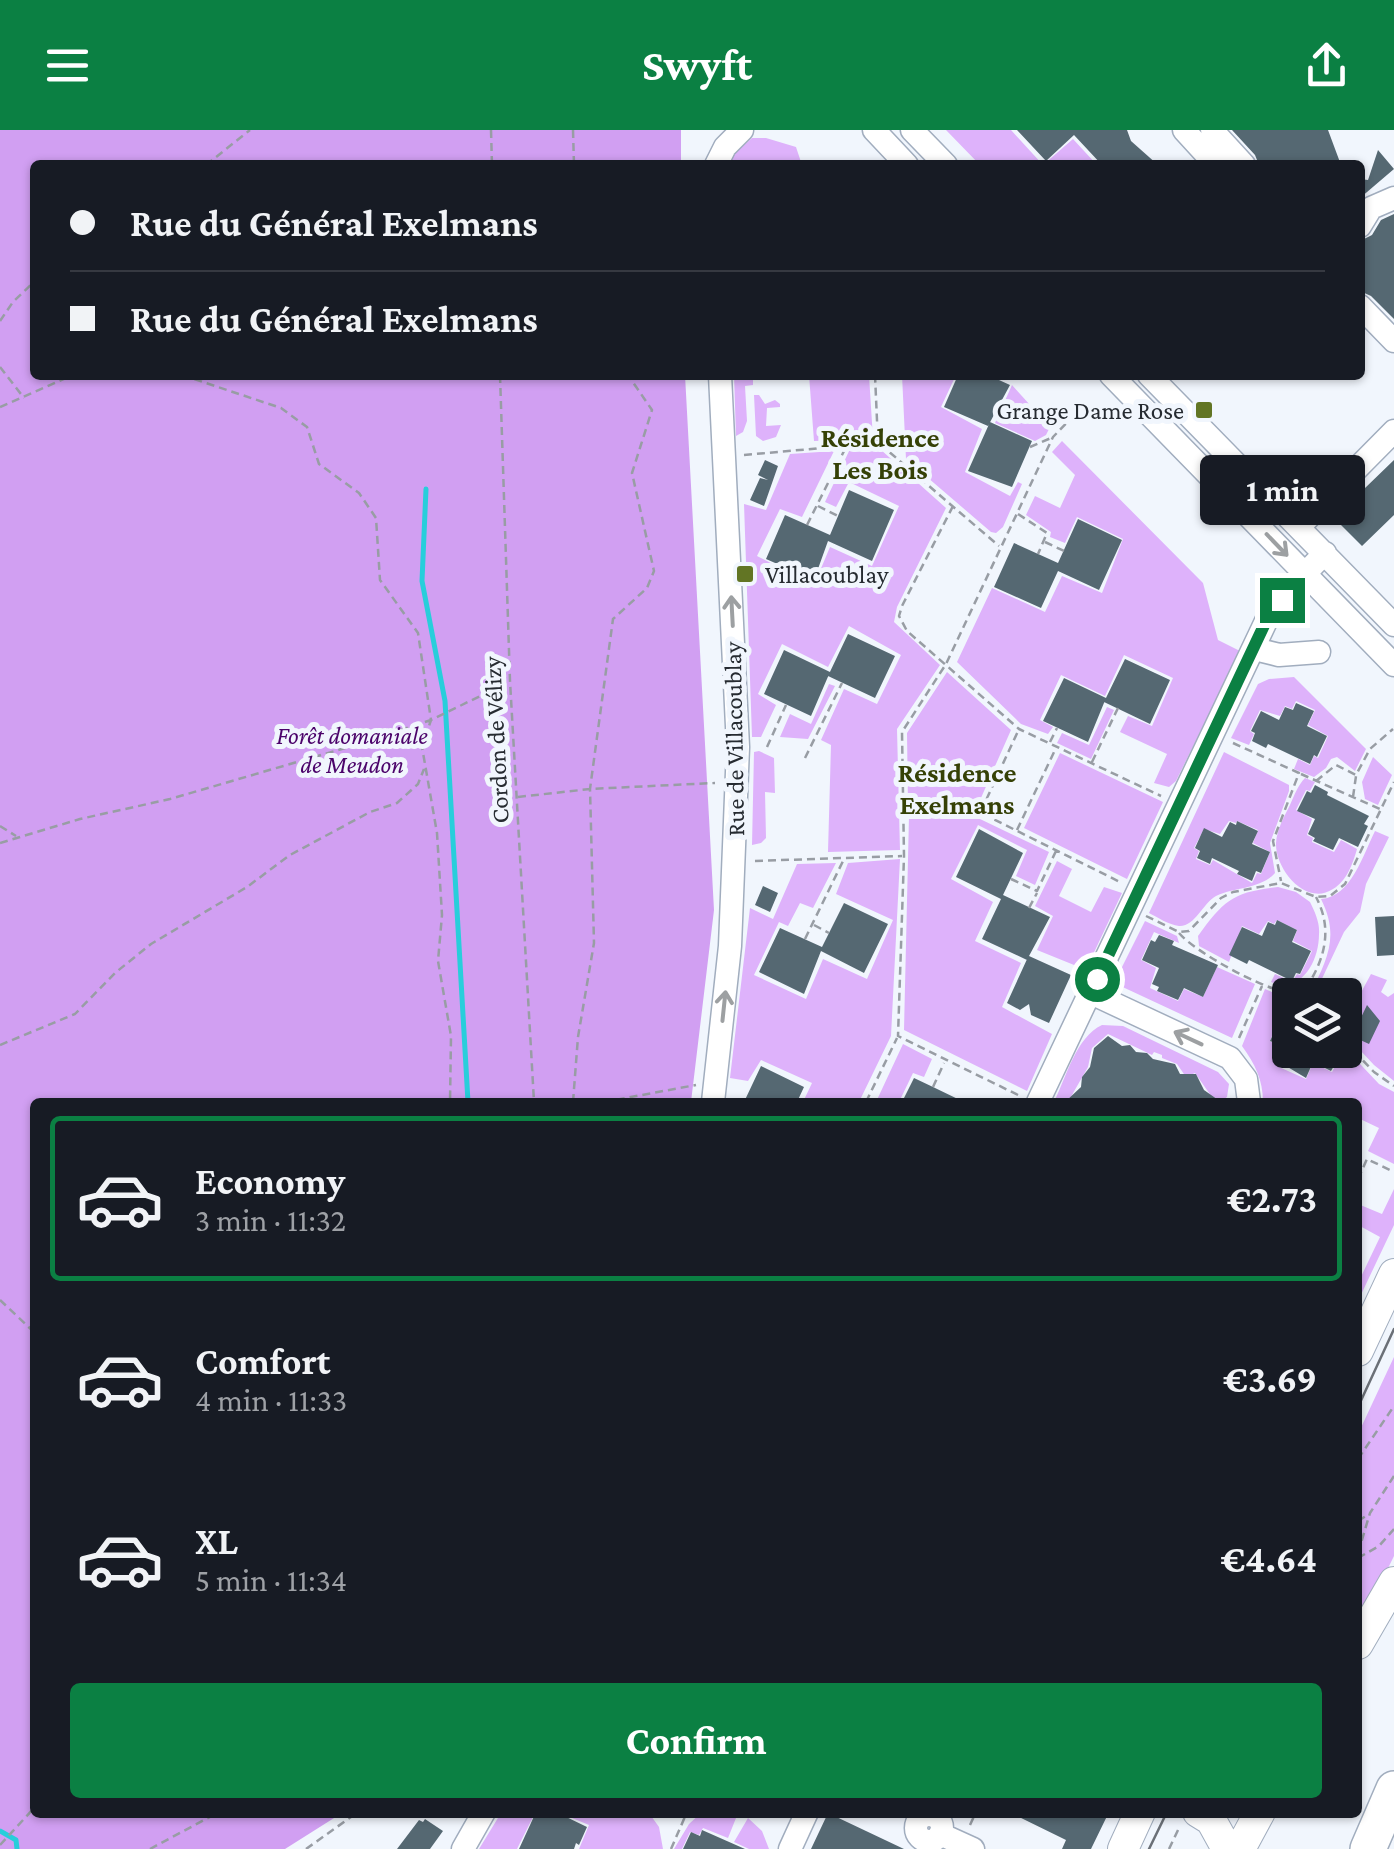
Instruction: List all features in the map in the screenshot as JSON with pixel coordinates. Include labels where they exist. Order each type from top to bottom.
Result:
[{"type":"highway","points":[[1368,1849],[1394,1789]]},
{"type":"main road","points":[[1362,1342],[1394,1274]]},
{"type":"main road","points":[[1362,1637],[1394,1582]]},
{"type":"main road","points":[[1123,1849],[1137,1818]]},
{"type":"main road","points":[[1240,1849],[1257,1818]]},
{"type":"main road","points":[[1188,1821],[1211,1820],[1226,1849]]},
{"type":"street","points":[[718,160],[725,146],[742,130]]},
{"type":"street","points":[[874,130],[902,160]]},
{"type":"street","points":[[912,130],[941,160]]},
{"type":"street","points":[[1184,130],[1211,160]]},
{"type":"street","points":[[1212,130],[1239,160]]},
{"type":"street","points":[[1365,218],[1371,208],[1394,198]]},
{"type":"street","points":[[1365,311],[1394,341]]},
{"type":"street","name":"Rue de Villacoublay","points":[[713,1098],[730,946],[738,747],[720,380]]},
{"type":"street","points":[[1116,380],[1394,665]]},
{"type":"street","points":[[1157,380],[1394,625]]},
{"type":"street","points":[[1299,527],[1394,431]]},
{"type":"street","points":[[1033,1098],[1091,993],[1268,617],[1325,553]]},
{"type":"street","points":[[1254,648],[1279,655],[1319,652]]},
{"type":"street","points":[[1091,993],[1230,1058],[1246,1079],[1248,1098]]},
{"type":"street","points":[[463,1849],[481,1818]]},
{"type":"street","points":[[790,1849],[804,1818]]},
{"type":"street","points":[[908,1818],[917,1822],[916,1831],[925,1840],[934,1840],[940,1834],[974,1849]]},
{"type":"path","points":[[212,160],[250,130]]},
{"type":"path","points":[[491,130],[492,160]]},
{"type":"path","points":[[573,130],[574,160]]},
{"type":"path","points":[[0,321],[30,286]]},
{"type":"path","points":[[0,367],[24,399]]},
{"type":"path","points":[[0,407],[63,380]]},
{"type":"path","points":[[197,380],[281,408],[307,427],[319,464],[359,492],[376,518],[380,580],[418,633],[431,720],[422,747],[438,850],[442,915],[438,961],[451,1036],[450,1098]]},
{"type":"path","name":"Cordon de Vélizy","points":[[500,380],[510,682],[534,1098]]},
{"type":"path","points":[[573,1098],[578,1038],[594,944],[590,789],[614,619],[647,588],[654,571],[632,473],[652,410],[631,380]]},
{"type":"path","points":[[875,380],[878,443]]},
{"type":"path","points":[[1030,448],[1052,437],[1083,406]]},
{"type":"path","points":[[868,1098],[898,1036],[904,856],[902,732],[946,664],[1052,437]]},
{"type":"path","points":[[724,458],[878,443],[1001,547]]},
{"type":"path","points":[[807,525],[847,446]]},
{"type":"path","points":[[817,506],[838,516]]},
{"type":"path","points":[[952,506],[899,616],[908,631],[1019,728],[1180,805]]},
{"type":"path","points":[[1016,513],[1047,534],[1038,554]]},
{"type":"path","points":[[1044,542],[1064,551]]},
{"type":"path","points":[[0,843],[80,818],[170,799],[431,720],[510,682]]},
{"type":"path","points":[[805,758],[842,683]]},
{"type":"path","points":[[767,748],[786,705]]},
{"type":"path","points":[[1092,763],[1118,708]]},
{"type":"path","points":[[981,812],[1019,728]]},
{"type":"path","points":[[1050,743],[1057,728]]},
{"type":"path","points":[[1353,797],[1356,775],[1370,750],[1393,730]]},
{"type":"path","points":[[1214,734],[1381,809]]},
{"type":"path","points":[[1017,830],[1056,746]]},
{"type":"path","points":[[1316,781],[1336,765],[1356,775]]},
{"type":"path","points":[[0,1045],[75,1014],[115,972],[151,944],[247,887],[290,855],[370,812],[397,803],[418,784],[425,766]]},
{"type":"path","points":[[1282,883],[1273,841],[1300,773]]},
{"type":"path","points":[[1178,932],[1189,931],[1221,898],[1282,883],[1316,897],[1330,896],[1345,884],[1394,782]]},
{"type":"path","points":[[517,798],[590,789],[721,783]]},
{"type":"path","points":[[903,810],[981,812],[1056,850],[1135,900],[1178,932],[1191,947],[1272,987]]},
{"type":"path","points":[[0,826],[18,838]]},
{"type":"path","points":[[1029,908],[1056,850]]},
{"type":"path","points":[[750,853],[751,861],[904,856]]},
{"type":"path","points":[[805,939],[844,858]]},
{"type":"path","points":[[1010,879],[1038,891]]},
{"type":"path","points":[[1312,978],[1325,949],[1326,921],[1316,897]]},
{"type":"path","points":[[812,925],[829,933]]},
{"type":"path","points":[[1230,1058],[1263,984]]},
{"type":"path","points":[[898,1036],[944,1062],[1027,1098]]},
{"type":"path","points":[[1362,1060],[1394,1086]]},
{"type":"path","points":[[933,1087],[944,1062]]},
{"type":"path","points":[[625,1098],[700,1084],[704,1077],[716,1077]]},
{"type":"path","points":[[1362,1170],[1367,1159],[1394,1172]]},
{"type":"path","points":[[0,1300],[30,1328]]},
{"type":"path","points":[[1362,1453],[1394,1406]]},
{"type":"path","points":[[1362,1532],[1394,1476]]},
{"type":"path","points":[[1362,1519],[1370,1513]]},
{"type":"path","points":[[1362,1553],[1379,1546],[1394,1529]]},
{"type":"path","points":[[2,1843],[30,1811]]},
{"type":"path","points":[[150,1849],[208,1818]]},
{"type":"path","points":[[306,1849],[350,1818]]},
{"type":"path","points":[[671,1849],[684,1818]]},
{"type":"path","points":[[1169,1849],[1188,1821]]},
{"type":"shaded area","points":[[946,130],[1011,130],[1038,160],[975,160]]},
{"type":"shaded area","points":[[752,138],[766,138],[796,147],[800,160],[732,160]]},
{"type":"shaded area","points":[[1073,139],[1092,160],[1049,160]]},
{"type":"shaded area","points":[[734,380],[753,380],[753,385],[745,386],[747,421],[743,432],[736,436]]},
{"type":"shaded area","points":[[809,380],[869,380],[873,439],[814,441]]},
{"type":"shaded area","points":[[902,380],[954,380],[941,407],[982,429],[965,472],[1010,496],[1018,482],[1022,484],[1003,527],[991,532],[906,459]]},
{"type":"shaded area","points":[[1012,385],[1050,427],[1046,435],[1035,441],[995,423]]},
{"type":"shaded area","points":[[754,395],[759,395],[765,404],[775,400],[780,404],[767,408],[766,426],[781,425],[776,437],[763,441],[756,436]]},
{"type":"shaded area","points":[[1062,441],[1203,583],[1218,640],[1240,651],[1176,781],[1169,787],[1154,783],[1167,754],[1120,732],[1128,716],[1152,726],[1173,678],[1124,655],[1105,696],[1061,675],[1040,720],[1053,727],[1048,734],[1021,724],[957,662],[992,588],[1045,612],[1062,576],[1102,593],[1123,539],[1077,517],[1065,543],[1050,537],[1051,532],[1026,515],[1035,496],[1060,508],[1075,475],[1052,452]]},
{"type":"shaded area","points":[[850,449],[880,449],[946,508],[897,607],[894,622],[940,665],[897,729],[900,850],[828,852],[831,745],[821,740],[844,689],[877,704],[901,655],[849,626],[828,667],[782,644],[758,694],[776,705],[761,737],[752,737],[744,504],[766,510],[790,454],[834,451],[802,517],[780,509],[757,556],[814,585],[830,547],[872,566],[899,506],[849,482],[836,507],[825,502]]},
{"type":"shaded area","points":[[947,672],[1011,730],[977,807],[908,806],[907,733]]},
{"type":"shaded area","points":[[1294,677],[1366,749],[1355,771],[1337,757],[1314,777],[1294,769],[1298,759],[1310,765],[1314,756],[1318,758],[1328,736],[1308,725],[1315,710],[1296,701],[1292,709],[1285,706],[1280,716],[1260,710],[1250,731],[1254,734],[1249,745],[1231,738],[1258,684]]},
{"type":"shaded area","points":[[829,684],[835,686],[808,739],[780,737],[790,714],[811,724]]},
{"type":"shaded area","points":[[1107,707],[1114,710],[1091,759],[1057,743],[1062,733],[1089,745]]},
{"type":"shaded area","points":[[754,752],[774,758],[775,793],[765,792],[766,838],[752,845]]},
{"type":"shaded area","points":[[1224,752],[1289,785],[1270,843],[1275,873],[1263,882],[1216,896],[1185,925],[1171,924],[1149,913]],"holes":[[[1229,821],[1258,830],[1253,843],[1270,852],[1261,874],[1257,873],[1252,883],[1213,860],[1210,865],[1196,859],[1199,851],[1194,848],[1204,829],[1220,834]]]},
{"type":"shaded area","points":[[1060,753],[1163,802],[1127,879],[1024,828]]},
{"type":"shaded area","points":[[1373,757],[1392,775],[1378,805],[1365,799],[1362,782]]},
{"type":"shaded area","points":[[1305,778],[1315,782],[1296,810],[1312,819],[1307,835],[1313,838],[1312,842],[1334,852],[1341,840],[1357,849],[1342,881],[1323,893],[1313,893],[1294,882],[1277,853],[1279,828]]},
{"type":"shaded area","points":[[909,816],[980,819],[1049,852],[1035,885],[1016,876],[1027,850],[978,825],[951,879],[993,902],[975,941],[1021,963],[1002,1007],[1052,1034],[1027,1091],[904,1030]]},
{"type":"shaded area","points":[[1375,831],[1389,837],[1366,884],[1360,912],[1344,932],[1322,978],[1318,978],[1330,937],[1321,899],[1340,891],[1361,863]]},
{"type":"shaded area","points":[[900,859],[891,1036],[861,1098],[805,1098],[812,1083],[761,1060],[748,1081],[730,1078],[750,908],[773,919],[797,864],[836,863],[813,908],[800,903],[788,926],[779,922],[754,975],[806,999],[823,959],[867,979],[893,920],[836,894],[848,863]]},
{"type":"shaded area","points":[[1057,861],[1072,869],[1059,896],[1091,912],[1104,887],[1122,893],[1089,963],[1079,967],[1037,950],[1053,916],[1035,906]]},
{"type":"shaded area","points":[[1278,887],[1296,892],[1310,902],[1318,922],[1318,945],[1312,965],[1300,978],[1294,978],[1312,951],[1293,941],[1297,930],[1277,920],[1274,924],[1268,921],[1259,934],[1242,926],[1229,962],[1199,946],[1198,936],[1215,914],[1231,900]]},
{"type":"shaded area","points":[[1145,921],[1177,936],[1179,943],[1154,932],[1141,960],[1156,968],[1150,988],[1178,1001],[1184,989],[1203,997],[1217,967],[1255,984],[1232,1038],[1114,983]]},
{"type":"shaded area","points":[[1371,974],[1387,980],[1381,992],[1388,997],[1394,993],[1394,1081],[1362,1052],[1362,991]]},
{"type":"shaded area","points":[[1265,989],[1272,992],[1272,1068],[1306,1079],[1311,1068],[1332,1072],[1334,1068],[1362,1066],[1379,1084],[1394,1092],[1394,1164],[1368,1151],[1379,1128],[1362,1120],[1362,1098],[1263,1098],[1251,1059],[1242,1046]]},
{"type":"shaded area","points":[[1102,1025],[1123,1026],[1218,1072],[1229,1084],[1227,1097],[1213,1098],[1195,1073],[1186,1077],[1177,1064],[1162,1055],[1152,1055],[1108,1034],[1092,1048],[1088,1067],[1070,1098],[1056,1098],[1079,1048]]},
{"type":"shaded area","points":[[903,1044],[932,1059],[924,1077],[913,1073],[901,1098],[878,1098]]},
{"type":"shaded area","points":[[1394,1189],[1394,1225],[1362,1293],[1362,1275],[1380,1237],[1362,1227],[1362,1206],[1382,1214]]},
{"type":"shaded area","points":[[1394,1357],[1394,1556],[1362,1621],[1362,1425]]},
{"type":"shaded area","points":[[498,1818],[532,1818],[517,1849],[479,1849]]},
{"type":"shaded area","points":[[572,1818],[653,1818],[659,1827],[663,1849],[579,1849],[589,1825]]},
{"type":"shaded area","points":[[696,1818],[736,1818],[728,1838],[703,1828],[699,1835],[690,1832],[682,1849],[674,1849]]},
{"type":"shaded area","points":[[748,1818],[762,1831],[769,1849],[749,1849],[734,1842]]},
{"type":"green space","name":"Forêt domaniale de Meudon","points":[[0,130],[681,130],[681,160],[30,160],[30,380],[685,380],[714,910],[691,1098],[30,1098],[30,1818],[334,1818],[285,1849],[0,1849]]},
{"type":"building","points":[[1017,130],[1127,130],[1131,141],[1152,160],[1097,160],[1074,135],[1045,160]]},
{"type":"building","points":[[1232,130],[1328,130],[1339,160],[1257,160]]},
{"type":"building","points":[[1378,150],[1394,169],[1365,194],[1365,180]]},
{"type":"building","points":[[1394,214],[1394,319],[1365,293],[1365,238],[1372,235],[1381,220]]},
{"type":"building","points":[[956,380],[999,380],[1010,385],[988,426],[944,407]]},
{"type":"building","points":[[990,422],[1032,441],[1012,487],[968,471]]},
{"type":"building","points":[[765,460],[778,466],[764,506],[750,500],[760,478],[768,480],[758,475]]},
{"type":"building","points":[[1394,460],[1394,515],[1362,546],[1334,518]]},
{"type":"building","points":[[849,490],[894,510],[872,561],[828,541],[814,580],[766,559],[785,515],[830,535]]},
{"type":"building","points":[[1078,519],[1122,540],[1099,590],[1058,571],[1041,608],[994,587],[1014,543],[1058,563]]},
{"type":"building","points":[[848,634],[895,656],[875,698],[828,676]]},
{"type":"building","points":[[784,650],[830,672],[811,716],[764,694]]},
{"type":"building","points":[[1125,659],[1170,680],[1150,724],[1104,702]]},
{"type":"building","points":[[1064,678],[1106,698],[1088,742],[1043,721]]},
{"type":"building","points":[[1296,703],[1314,711],[1307,726],[1327,736],[1310,764],[1268,744],[1266,748],[1252,741],[1255,733],[1251,731],[1261,711],[1279,720],[1285,707],[1293,710]]},
{"type":"building","points":[[1315,785],[1369,816],[1358,847],[1339,838],[1333,850],[1313,841],[1315,838],[1308,834],[1315,819],[1297,811],[1307,791],[1311,793]]},
{"type":"building","points":[[1237,821],[1258,831],[1252,844],[1270,852],[1261,873],[1256,871],[1252,881],[1212,858],[1210,864],[1197,858],[1200,851],[1195,848],[1204,828],[1222,837],[1230,822],[1236,825]]},
{"type":"building","points":[[979,829],[1023,853],[1003,895],[1050,917],[1029,956],[1071,975],[1049,1023],[1031,1015],[1029,1004],[1020,1010],[1007,1003],[1027,960],[982,939],[1001,899],[956,877]]},
{"type":"building","points":[[763,886],[778,893],[770,912],[755,905]]},
{"type":"building","points":[[844,903],[888,924],[864,973],[821,951],[804,994],[759,972],[780,928],[822,947]]},
{"type":"building","points":[[1394,916],[1394,955],[1377,956],[1375,917]]},
{"type":"building","points":[[1277,920],[1297,930],[1292,942],[1311,951],[1300,974],[1294,978],[1229,955],[1242,927],[1262,936],[1268,922],[1275,925]]},
{"type":"building","points":[[1159,935],[1174,941],[1172,945],[1218,965],[1203,997],[1184,988],[1178,1000],[1157,991],[1159,987],[1152,984],[1159,968],[1142,960],[1151,940],[1155,942]]},
{"type":"building","points":[[1367,1005],[1380,1021],[1369,1044],[1362,1041],[1362,1015]]},
{"type":"building","points":[[1108,1036],[1122,1046],[1130,1045],[1136,1052],[1175,1064],[1180,1074],[1196,1074],[1204,1090],[1215,1098],[1069,1098],[1081,1087],[1094,1048]]},
{"type":"building","points":[[761,1066],[804,1087],[799,1098],[746,1098]]},
{"type":"building","points":[[1289,1068],[1310,1068],[1306,1078]]},
{"type":"building","points":[[914,1078],[956,1098],[904,1098]]},
{"type":"building","points":[[533,1818],[568,1818],[587,1827],[574,1849],[519,1849]]},
{"type":"building","points":[[826,1818],[839,1818],[904,1849],[811,1849]]},
{"type":"building","points":[[1021,1818],[1106,1818],[1091,1849],[1062,1849],[1066,1840]]},
{"type":"building","points":[[425,1819],[443,1831],[430,1849],[397,1849],[419,1820]]},
{"type":"building","points":[[702,1830],[745,1849],[683,1849],[691,1832],[700,1836]]},
{"type":"waterway","points":[[426,489],[422,581],[445,701],[468,1098]]},
{"type":"waterway","points":[[0,1831],[16,1840],[17,1849]]},
{"type":"tram line","points":[[1362,1398],[1394,1329]]},
{"type":"tram line","points":[[1149,1849],[1164,1818]]},
{"type":"place","name":"Grange Dame Rose","points":[[1204,410]]},
{"type":"place","name":"Villacoublay","points":[[745,574]]},
{"type":"district","name":"Résidence Les Bois","points":[[880,453]]},
{"type":"district","name":"Résidence Exelmans","points":[[957,788]]},
{"type":"route","points":[[1097,979],[1268,617],[1282,600]]}]
